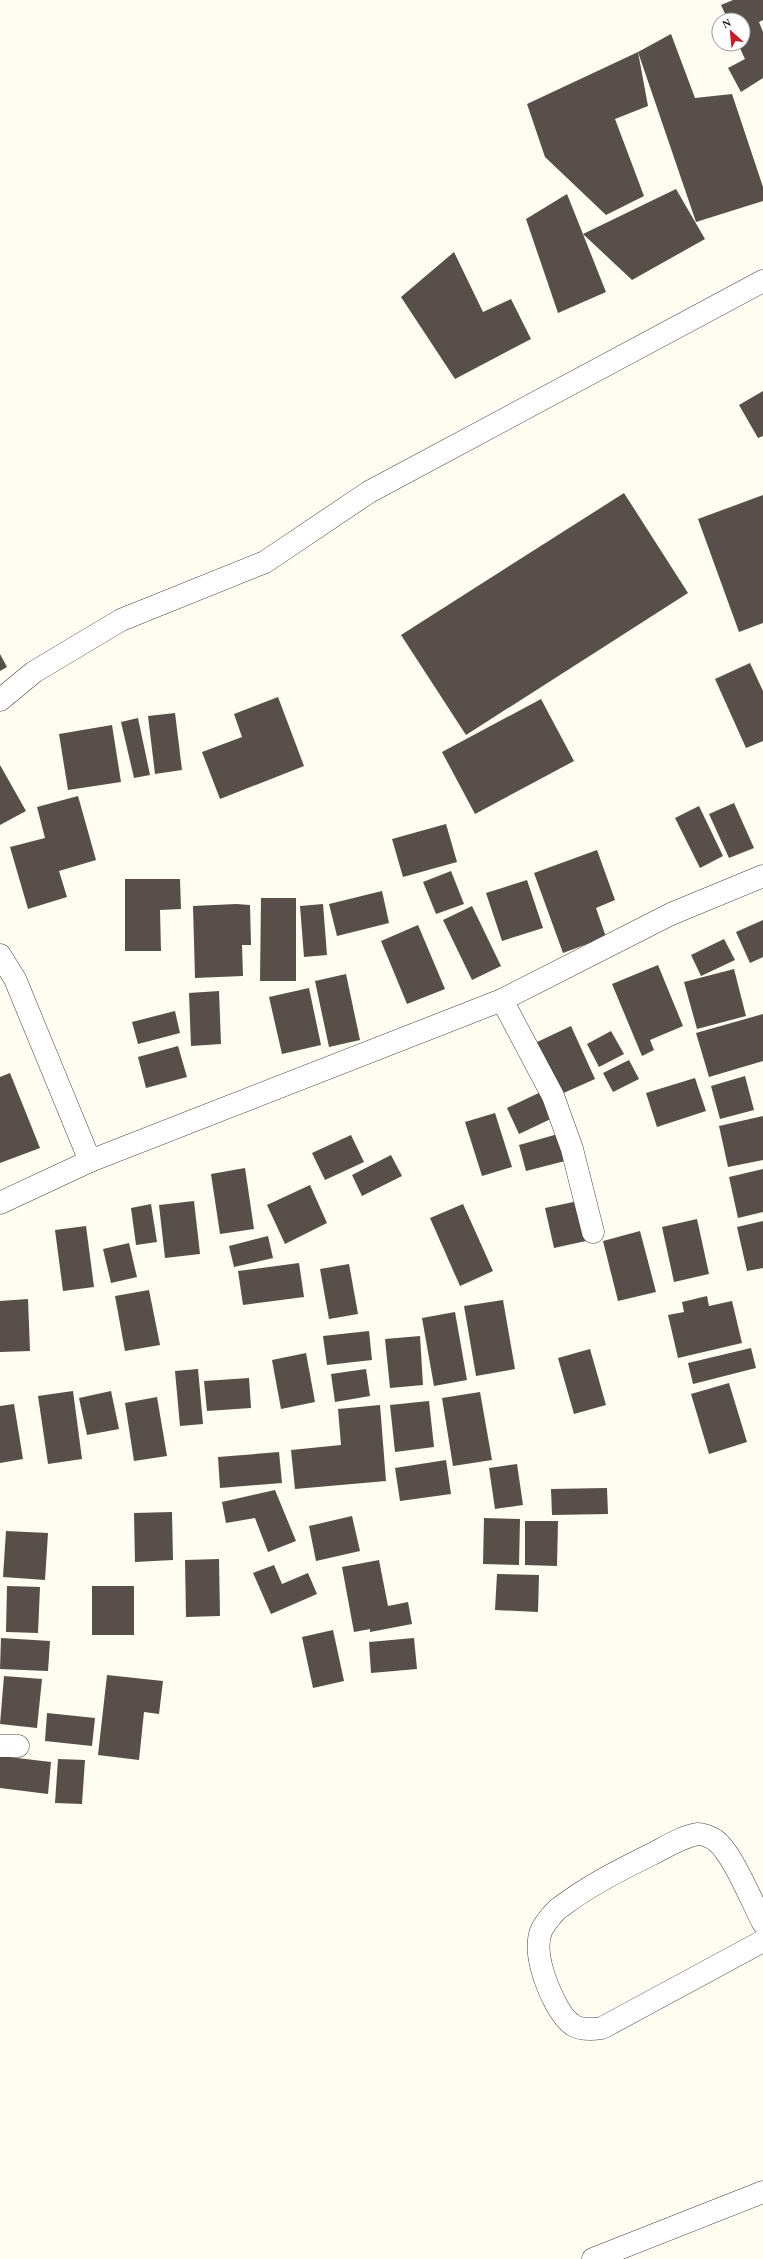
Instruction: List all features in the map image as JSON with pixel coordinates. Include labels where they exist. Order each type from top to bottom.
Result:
[{"type":"street","points":[[0,700],[34,672],[121,620],[265,562],[369,492],[763,281]]},
{"type":"street","points":[[0,1203],[90,1161],[502,1000],[671,914],[763,876]]},
{"type":"street","points":[[0,955],[14,979],[90,1161]]},
{"type":"street","points":[[502,1000],[553,1096],[572,1149],[593,1232]]},
{"type":"street","points":[[763,1923],[725,1849],[714,1840],[704,1835],[697,1834],[672,1844],[634,1863],[560,1907],[542,1929],[539,1953],[550,1992],[563,2016],[578,2028],[589,2030],[602,2028],[763,1941]]},
{"type":"street","points":[[593,2259],[763,2192]]},
{"type":"building","points":[[733,0],[763,0],[763,20],[759,22],[763,32],[763,78],[741,92],[728,68],[745,59],[742,52],[751,52],[751,12],[724,12],[721,5]]},
{"type":"building","points":[[671,34],[695,98],[732,94],[763,187],[763,201],[696,222],[638,52]]},
{"type":"building","points":[[638,52],[648,106],[615,119],[644,196],[606,215],[545,157],[527,104]]},
{"type":"building","points":[[676,189],[705,239],[632,280],[583,234]]},
{"type":"building","points":[[567,194],[606,292],[558,313],[526,219]]},
{"type":"building","points":[[454,252],[483,312],[511,299],[531,339],[455,379],[401,297]]},
{"type":"building","points":[[763,391],[763,436],[758,438],[739,405]]},
{"type":"building","points":[[624,493],[688,593],[466,735],[401,635]]},
{"type":"building","points":[[763,495],[763,623],[739,632],[698,519]]},
{"type":"building","points":[[0,654],[7,667],[0,671]]},
{"type":"building","points":[[750,663],[763,691],[763,741],[746,748],[715,679]]},
{"type":"building","points":[[278,697],[304,766],[220,799],[202,752],[242,737],[234,714]]},
{"type":"building","points":[[541,699],[574,761],[475,814],[442,752]]},
{"type":"building","points":[[175,713],[182,770],[155,774],[148,716]]},
{"type":"building","points":[[138,718],[150,775],[134,778],[121,722]]},
{"type":"building","points":[[112,725],[121,782],[68,790],[59,734]]},
{"type":"building","points":[[0,765],[26,811],[0,825]]},
{"type":"building","points":[[78,796],[96,860],[59,871],[67,897],[28,909],[10,847],[45,838],[37,807]]},
{"type":"building","points":[[734,803],[754,848],[729,858],[709,814]]},
{"type":"building","points":[[699,806],[723,856],[700,868],[675,818]]},
{"type":"building","points":[[446,824],[457,862],[403,877],[392,839]]},
{"type":"building","points":[[597,850],[615,900],[596,908],[606,937],[563,953],[534,873]]},
{"type":"building","points":[[451,871],[464,904],[436,914],[423,882]]},
{"type":"building","points":[[125,879],[180,879],[181,909],[160,910],[161,951],[125,951]]},
{"type":"building","points":[[527,880],[543,928],[502,941],[486,893]]},
{"type":"building","points":[[382,891],[389,923],[337,936],[329,904]]},
{"type":"building","points":[[261,898],[296,898],[296,981],[260,981]]},
{"type":"building","points":[[236,904],[250,905],[251,945],[242,945],[243,976],[195,978],[193,906]]},
{"type":"building","points":[[323,904],[327,955],[304,957],[300,906]]},
{"type":"building","points":[[472,906],[501,966],[472,980],[443,920]]},
{"type":"building","points":[[763,920],[763,957],[750,963],[736,932]]},
{"type":"building","points":[[418,925],[445,989],[407,1004],[381,941]]},
{"type":"building","points":[[724,939],[735,960],[701,976],[691,955]]},
{"type":"building","points":[[658,965],[683,1026],[650,1040],[654,1050],[642,1056],[612,984]]},
{"type":"building","points":[[734,969],[746,1016],[697,1029],[684,982]]},
{"type":"building","points":[[346,974],[360,1040],[329,1047],[315,981]]},
{"type":"building","points":[[309,988],[321,1045],[282,1054],[269,997]]},
{"type":"building","points":[[219,991],[221,1044],[191,1046],[189,993]]},
{"type":"building","points":[[175,1011],[180,1033],[138,1044],[132,1022]]},
{"type":"building","points":[[763,1014],[763,1061],[709,1077],[696,1033]]},
{"type":"building","points":[[571,1026],[595,1079],[559,1095],[535,1043]]},
{"type":"building","points":[[611,1031],[624,1054],[599,1067],[587,1044]]},
{"type":"building","points":[[178,1046],[187,1077],[146,1088],[138,1057]]},
{"type":"building","points":[[629,1060],[639,1079],[613,1092],[603,1073]]},
{"type":"building","points":[[10,1073],[40,1148],[0,1163],[0,1077]]},
{"type":"building","points":[[745,1076],[754,1110],[720,1119],[711,1086]]},
{"type":"building","points":[[695,1078],[706,1111],[657,1127],[646,1093]]},
{"type":"building","points":[[543,1091],[555,1117],[519,1134],[507,1108]]},
{"type":"building","points":[[495,1113],[512,1167],[482,1176],[465,1122]]},
{"type":"building","points":[[763,1116],[763,1160],[728,1167],[719,1126]]},
{"type":"building","points":[[558,1134],[565,1161],[526,1171],[519,1145]]},
{"type":"building","points":[[351,1135],[364,1162],[325,1180],[312,1153]]},
{"type":"building","points":[[391,1155],[402,1176],[362,1196],[352,1175]]},
{"type":"building","points":[[245,1168],[254,1229],[220,1234],[211,1174]]},
{"type":"building","points":[[763,1169],[763,1212],[738,1218],[729,1177]]},
{"type":"building","points":[[310,1185],[327,1223],[285,1244],[267,1205]]},
{"type":"building","points":[[194,1201],[200,1254],[165,1258],[159,1205]]},
{"type":"building","points":[[578,1201],[586,1241],[554,1248],[545,1208]]},
{"type":"building","points":[[151,1204],[157,1242],[136,1245],[131,1208]]},
{"type":"building","points":[[463,1204],[493,1271],[460,1286],[430,1218]]},
{"type":"building","points":[[697,1219],[709,1274],[674,1282],[662,1227]]},
{"type":"building","points":[[763,1221],[763,1268],[747,1271],[737,1227]]},
{"type":"building","points":[[86,1226],[94,1287],[63,1291],[55,1230]]},
{"type":"building","points":[[640,1231],[656,1292],[618,1301],[603,1241]]},
{"type":"building","points":[[268,1236],[273,1258],[234,1267],[229,1246]]},
{"type":"building","points":[[129,1243],[137,1277],[111,1283],[103,1249]]},
{"type":"building","points":[[299,1263],[304,1297],[243,1305],[238,1271]]},
{"type":"building","points":[[349,1264],[358,1314],[329,1319],[320,1269]]},
{"type":"building","points":[[149,1290],[160,1345],[125,1351],[115,1296]]},
{"type":"building","points":[[707,1296],[709,1306],[732,1301],[742,1343],[678,1358],[668,1315],[684,1312],[682,1302]]},
{"type":"building","points":[[28,1299],[30,1351],[0,1352],[0,1301]]},
{"type":"building","points":[[503,1300],[515,1369],[476,1376],[464,1306]]},
{"type":"building","points":[[455,1312],[467,1380],[434,1386],[422,1318]]},
{"type":"building","points":[[369,1331],[372,1360],[327,1365],[323,1336]]},
{"type":"building","points":[[420,1336],[423,1385],[390,1388],[385,1339]]},
{"type":"building","points":[[751,1348],[756,1368],[693,1384],[688,1363]]},
{"type":"building","points":[[590,1349],[606,1405],[574,1414],[558,1358]]},
{"type":"building","points":[[306,1353],[315,1402],[281,1409],[272,1360]]},
{"type":"building","points":[[198,1369],[203,1424],[180,1426],[175,1371]]},
{"type":"building","points":[[366,1369],[370,1396],[335,1402],[331,1374]]},
{"type":"building","points":[[249,1378],[251,1408],[207,1411],[204,1381]]},
{"type":"building","points":[[729,1383],[747,1442],[709,1454],[691,1394]]},
{"type":"building","points":[[73,1391],[82,1459],[48,1464],[38,1396]]},
{"type":"building","points":[[111,1391],[119,1429],[87,1435],[79,1398]]},
{"type":"building","points":[[480,1392],[492,1460],[453,1466],[442,1398]]},
{"type":"building","points":[[157,1397],[167,1456],[134,1461],[125,1403]]},
{"type":"building","points":[[429,1401],[434,1447],[395,1452],[390,1405]]},
{"type":"building","points":[[14,1404],[23,1459],[0,1463],[0,1406]]},
{"type":"building","points":[[380,1405],[386,1481],[295,1489],[291,1450],[341,1445],[338,1409]]},
{"type":"building","points":[[279,1452],[282,1483],[220,1488],[218,1457]]},
{"type":"building","points":[[446,1460],[451,1494],[400,1501],[395,1468]]},
{"type":"building","points":[[517,1464],[523,1505],[495,1509],[489,1468]]},
{"type":"building","points":[[607,1488],[608,1514],[552,1515],[551,1489]]},
{"type":"building","points":[[275,1490],[296,1541],[268,1552],[255,1518],[226,1523],[222,1502]]},
{"type":"building","points":[[172,1512],[173,1560],[135,1562],[134,1513]]},
{"type":"building","points":[[352,1516],[360,1551],[316,1561],[309,1526]]},
{"type":"building","points":[[484,1518],[520,1519],[519,1565],[483,1564]]},
{"type":"building","points":[[525,1521],[558,1521],[557,1566],[525,1565]]},
{"type":"building","points":[[6,1531],[48,1533],[45,1580],[3,1577]]},
{"type":"building","points":[[219,1559],[220,1616],[186,1617],[185,1560]]},
{"type":"building","points":[[379,1560],[388,1606],[408,1602],[412,1624],[370,1632],[370,1629],[354,1632],[342,1567]]},
{"type":"building","points":[[274,1565],[282,1584],[308,1573],[317,1594],[271,1614],[253,1573]]},
{"type":"building","points":[[497,1574],[539,1575],[538,1612],[495,1610]]},
{"type":"building","points":[[7,1586],[40,1587],[38,1633],[6,1632]]},
{"type":"building","points":[[92,1586],[134,1586],[134,1635],[92,1635]]},
{"type":"building","points":[[333,1630],[344,1681],[313,1688],[302,1637]]},
{"type":"building","points":[[1,1638],[50,1641],[48,1671],[0,1669]]},
{"type":"building","points":[[414,1638],[417,1669],[371,1673],[369,1642]]},
{"type":"building","points":[[107,1675],[163,1681],[159,1714],[144,1712],[139,1760],[98,1755]]},
{"type":"building","points":[[4,1676],[42,1679],[37,1728],[0,1724]]},
{"type":"building","points":[[47,1713],[95,1718],[92,1746],[45,1741]]},
{"type":"building","points":[[0,1756],[51,1762],[48,1794],[0,1788]]},
{"type":"building","points":[[58,1759],[85,1760],[82,1804],[55,1803]]}]
